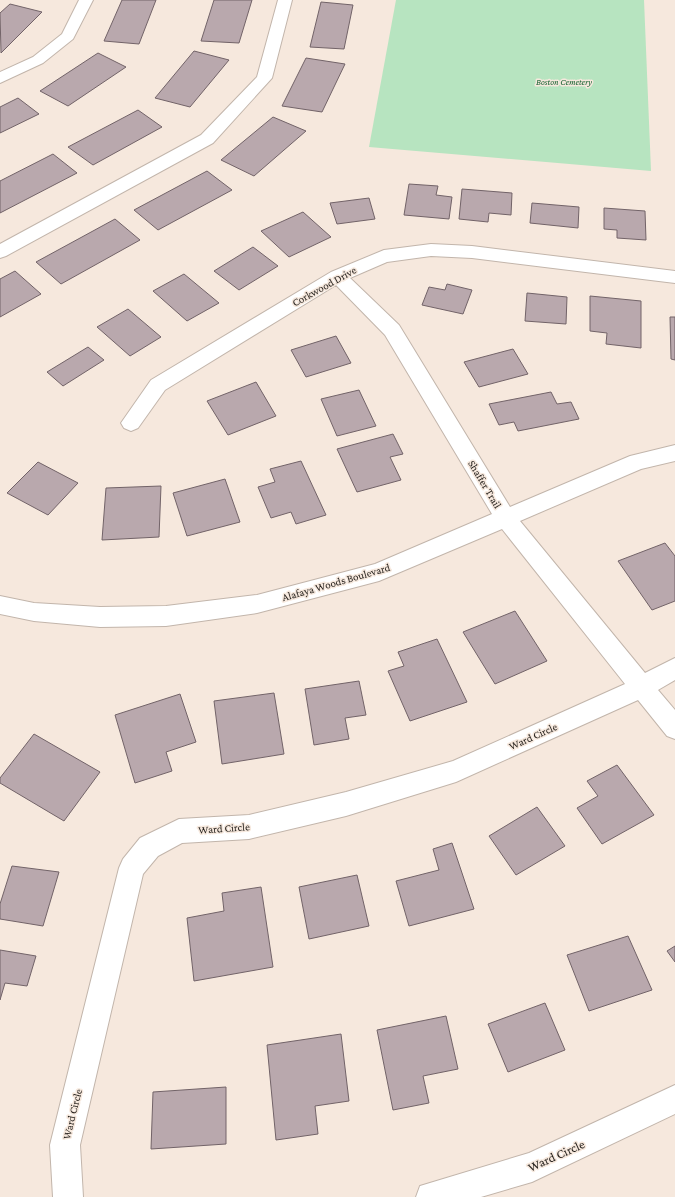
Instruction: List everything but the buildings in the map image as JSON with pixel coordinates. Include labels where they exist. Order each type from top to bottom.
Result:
[{"type":"street","points":[[0,78],[38,60],[68,36],[86,0]]},
{"type":"street","points":[[0,252],[207,139],[264,78],[286,0]]},
{"type":"street","name":"Corkwood Drive","points":[[131,423],[158,385],[337,276],[384,256],[431,250],[472,252],[675,277]]},
{"type":"street","name":"Shaffer Trail","points":[[337,276],[392,330],[505,518],[675,728]]},
{"type":"street","name":"Alafaya Woods Boulevard","points":[[0,604],[34,612],[100,617],[166,616],[257,604],[379,572],[637,462],[675,453]]},
{"type":"street","points":[[642,687],[675,668]]},
{"type":"street","name":"Ward Circle","points":[[68,1197],[65,1145],[132,868],[149,847],[179,831],[249,827],[346,804],[456,771],[642,687]]},
{"type":"street","name":"Ward Circle","points":[[431,1197],[532,1167],[675,1099]]},
{"type":"green space","name":"Boston Cemetery","points":[[396,0],[644,0],[651,171],[369,147]]}]
